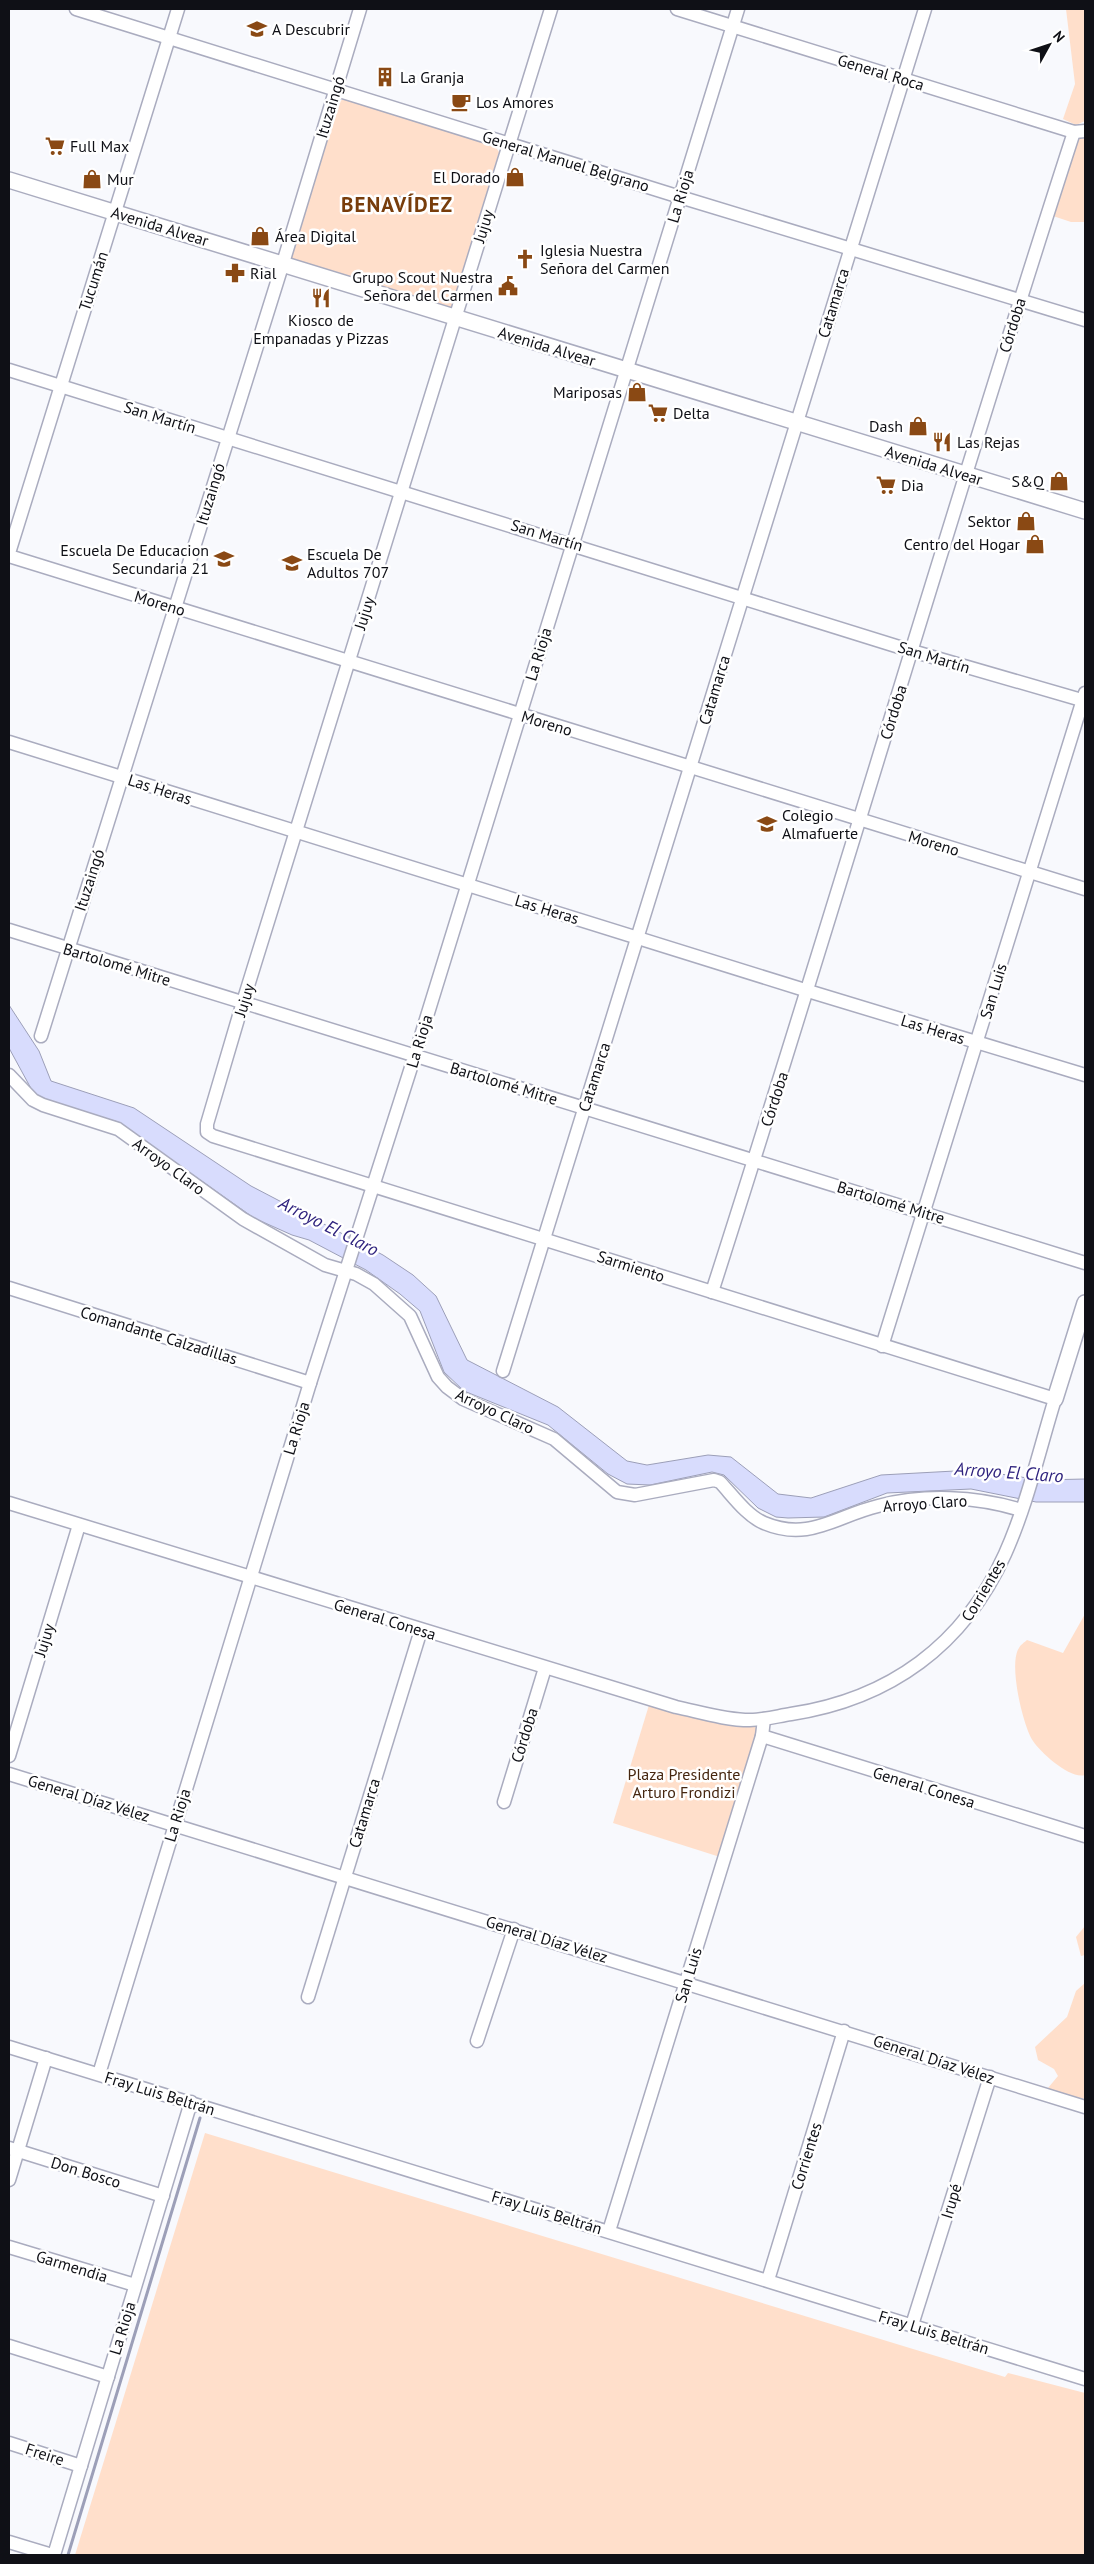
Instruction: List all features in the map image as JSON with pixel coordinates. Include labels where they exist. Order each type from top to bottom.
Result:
[{"type":"street","name":"General Manuel Belgrano","points":[[76,9],[680,197],[1085,320]]},
{"type":"street","name":"Tucumán","points":[[9,555],[60,385],[178,9]]},
{"type":"street","name":"Ituzaingó","points":[[41,1036],[283,263],[360,9]]},
{"type":"street","name":"Jujuy","points":[[207,1132],[208,1121],[243,1002],[551,9]]},
{"type":"street","name":"General Roca","points":[[677,9],[903,79],[1080,131]]},
{"type":"street","name":"La Rioja","points":[[99,2074],[310,1383],[415,1055],[738,9]]},
{"type":"street","name":"Catamarca","points":[[503,1371],[925,9]]},
{"type":"street","name":"Córdoba","points":[[712,1292],[808,992],[1019,301],[1080,131]]},
{"type":"street","name":"Avenida Alvear","points":[[9,180],[1085,511]]},
{"type":"street","name":"San Martín","points":[[9,370],[744,596],[912,650],[1084,699]]},
{"type":"street","name":"Moreno","points":[[9,555],[1085,889]]},
{"type":"street","name":"San Luis","points":[[882,1346],[1084,699]]},
{"type":"street","name":"Las Heras","points":[[9,742],[122,776],[296,833],[638,937],[808,992],[1085,1075]]},
{"type":"street","name":"Bartolomé Mitre","points":[[9,930],[924,1212],[1085,1264]]},
{"type":"street","name":"Arroyo Claro","points":[[9,1075],[33,1100],[43,1105],[118,1129],[243,1219],[325,1265],[347,1269],[374,1284],[410,1316],[438,1377],[447,1388],[470,1402],[554,1439],[610,1487],[626,1495],[714,1480],[720,1482],[757,1520],[791,1530],[818,1528],[876,1506],[900,1502],[955,1498],[982,1500],[1022,1507]]},
{"type":"street","name":"Sarmiento","points":[[207,1132],[213,1136],[373,1187],[543,1238],[1055,1400]]},
{"type":"street","name":"Comandante Calzadillas","points":[[9,1288],[310,1383]]},
{"type":"street","points":[[1055,1400],[1085,1303]]},
{"type":"street","name":"Corrientes","points":[[764,1719],[808,1712],[855,1698],[904,1673],[932,1653],[972,1612],[1004,1555],[1022,1507],[1055,1400]]},
{"type":"street","name":"General Conesa","points":[[9,1503],[251,1579],[676,1707],[727,1718],[764,1719]]},
{"type":"street","name":"Jujuy","points":[[9,1756],[79,1525]]},
{"type":"street","name":"Catamarca","points":[[308,1997],[421,1630]]},
{"type":"street","name":"Córdoba","points":[[504,1802],[545,1668]]},
{"type":"street","name":"San Luis","points":[[609,2231],[762,1736],[764,1719]]},
{"type":"street","name":"General Conesa","points":[[762,1736],[1085,1836]]},
{"type":"street","name":"General Díaz Vélez","points":[[9,1774],[1085,2107]]},
{"type":"street","points":[[477,2041],[514,1929]]},
{"type":"street","name":"Corrientes","points":[[768,2280],[844,2031]]},
{"type":"street","name":"Fray Luis Beltrán","points":[[9,2047],[1085,2379]]},
{"type":"street","points":[[9,2180],[13,2150],[46,2058]]},
{"type":"street","name":"Irupé","points":[[912,2325],[990,2077]]},
{"type":"street","name":"La Rioja","points":[[53,2555],[191,2102]]},
{"type":"street","name":"Don Bosco","points":[[13,2150],[163,2196]]},
{"type":"street","name":"Garmendia","points":[[9,2247],[135,2285]]},
{"type":"street","points":[[9,2346],[108,2377]]},
{"type":"street","name":"Freire","points":[[9,2443],[81,2466]]},
{"type":"street","points":[[9,2542],[53,2555]]},
{"type":"green space","points":[[1066,9],[1084,9],[1085,19],[1085,121],[1076,125],[1063,119],[1075,84]]},
{"type":"green space","points":[[343,99],[495,146],[499,152],[452,306],[449,308],[294,261],[291,257],[336,105]]},
{"type":"green space","points":[[1078,138],[1085,139],[1085,222],[1071,222],[1053,216]]},
{"type":"green space","points":[[1085,1614],[1085,1775],[1079,1775],[1065,1770],[1033,1741],[1021,1709],[1015,1667],[1019,1648],[1027,1640],[1063,1653]]},
{"type":"green space","name":"Plaza Presidente Arturo Frondizi","points":[[649,1705],[752,1725],[760,1731],[720,1857],[613,1823]]},
{"type":"green space","points":[[1085,1926],[1085,1955],[1081,1956],[1076,1937]]},
{"type":"green space","points":[[1085,1983],[1085,2099],[1052,2091],[1048,2088],[1058,2076],[1054,2069],[1038,2060],[1035,2047],[1067,2017],[1076,1991]]},
{"type":"green space","points":[[205,2133],[1005,2377],[1008,2373],[1085,2393],[1085,2555],[75,2555]]},
{"type":"water","points":[[394,196],[400,196],[405,201],[403,210],[394,212],[389,207],[389,201]]},
{"type":"water","name":"Arroyo El Claro","points":[[9,1005],[39,1051],[51,1081],[134,1108],[251,1186],[383,1255],[413,1275],[436,1296],[467,1360],[558,1407],[627,1461],[647,1465],[708,1455],[731,1457],[778,1494],[811,1498],[881,1475],[973,1470],[1041,1480],[1085,1479],[1085,1502],[1036,1502],[971,1489],[887,1493],[824,1517],[788,1518],[776,1517],[758,1508],[724,1475],[712,1472],[650,1485],[627,1484],[608,1474],[548,1425],[464,1391],[444,1372],[420,1311],[366,1270],[309,1240],[292,1235],[254,1218],[118,1122],[41,1099],[34,1094],[9,1048]]},
{"type":"waterway","points":[[68,2555],[200,2118]]},
{"type":"place","name":"A Descubrir","points":[[257,29]]},
{"type":"place","name":"La Granja","points":[[385,77]]},
{"type":"place","name":"Los Amores","points":[[461,102]]},
{"type":"place","name":"Full Max","points":[[55,146]]},
{"type":"place","name":"El Dorado","points":[[515,177]]},
{"type":"place","name":"Mur","points":[[92,179]]},
{"type":"place","name":"Área Digital","points":[[260,236]]},
{"type":"place","name":"Iglesia Nuestra Señora del Carmen","points":[[525,259]]},
{"type":"place","name":"Rial","points":[[235,273]]},
{"type":"place","name":"Grupo Scout Nuestra Señora del Carmen","points":[[508,286]]},
{"type":"place","name":"Kiosco de Empanadas y Pizzas","points":[[321,298]]},
{"type":"place","name":"Mariposas","points":[[637,392]]},
{"type":"place","name":"Delta","points":[[658,413]]},
{"type":"place","name":"Dash","points":[[918,426]]},
{"type":"place","name":"Las Rejas","points":[[942,442]]},
{"type":"place","name":"S&Q","points":[[1059,481]]},
{"type":"place","name":"Dia","points":[[886,485]]},
{"type":"place","name":"Sektor","points":[[1026,521]]},
{"type":"place","name":"Centro del Hogar","points":[[1035,544]]},
{"type":"place","name":"Escuela De Educacion Secundaria 21","points":[[224,559]]},
{"type":"place","name":"Escuela De Adultos 707","points":[[292,563]]},
{"type":"place","name":"Colegio Almafuerte","points":[[767,824]]},
{"type":"district","name":"BENAVÍDEZ","points":[[397,204]]}]
